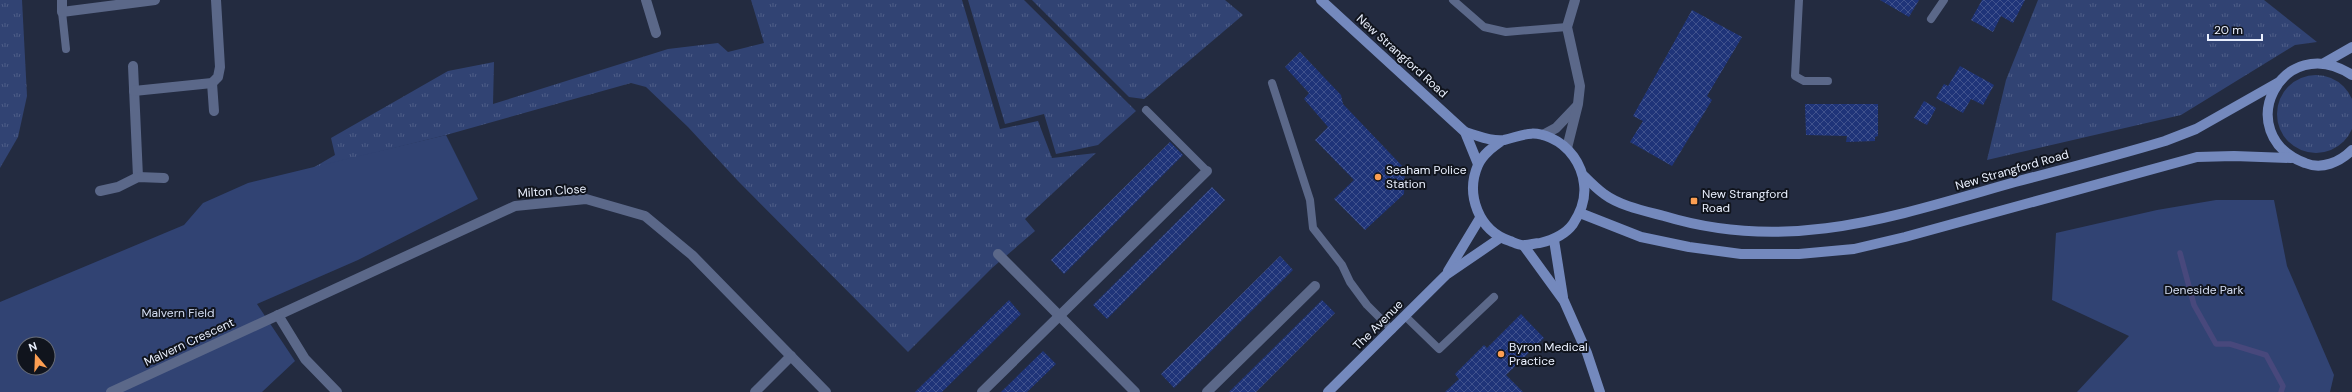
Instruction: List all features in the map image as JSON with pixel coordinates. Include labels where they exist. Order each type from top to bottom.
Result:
[{"type":"main road","name":"New Strangford Road","points":[[1321,0],[1465,132],[1478,164]]},
{"type":"main road","points":[[2324,63],[2352,47]]},
{"type":"main road","points":[[2352,75],[2340,67],[2324,63],[2307,64],[2291,70],[2278,82],[2270,97],[2267,114],[2269,126],[2278,147],[2292,158],[2308,165],[2326,165],[2347,159],[2352,150]]},
{"type":"main road","name":"New Strangford Road","points":[[1584,176],[1604,195],[1628,206],[1679,221],[1733,230],[1765,232],[1817,231],[1902,214],[2165,141],[2196,129],[2278,82]]},
{"type":"main road","name":"New Strangford Road","points":[[1465,132],[1503,140]]},
{"type":"main road","points":[[1524,134],[1543,135],[1566,148],[1577,160],[1584,176],[1585,192],[1580,213],[1569,229],[1554,240],[1524,246],[1500,238],[1489,229],[1480,218],[1474,200],[1473,182],[1478,164],[1489,150],[1503,140],[1524,134]]},
{"type":"main road","points":[[1580,213],[1641,237],[1689,247],[1741,254],[1799,254],[1854,249],[1905,237],[2196,158],[2234,156],[2292,158]]},
{"type":"main road","name":"The Avenue","points":[[1446,275],[1480,218]]},
{"type":"main road","name":"The Avenue","points":[[1328,392],[1446,275],[1500,238]]},
{"type":"main road","points":[[1554,240],[1564,301]]},
{"type":"main road","points":[[1524,246],[1564,301],[1587,353],[1600,392]]},
{"type":"street","points":[[62,0],[62,12],[155,0]]},
{"type":"street","points":[[134,91],[212,83],[218,77],[220,67],[216,0]]},
{"type":"street","points":[[646,0],[656,33]]},
{"type":"street","points":[[1566,148],[1578,104],[1580,86],[1578,70],[1572,55],[1567,27],[1575,0]]},
{"type":"street","points":[[133,66],[138,177]]},
{"type":"street","points":[[212,83],[214,111]]},
{"type":"street","points":[[1543,135],[1556,128],[1578,104]]},
{"type":"street","points":[[982,392],[1207,172]]},
{"type":"street","points":[[100,191],[118,187],[138,177],[164,178]]},
{"type":"street","name":"Milton Close","points":[[278,315],[515,206],[586,199],[645,216],[692,255],[826,392]]},
{"type":"street","points":[[998,254],[1135,392]]},
{"type":"street","points":[[1207,392],[1314,286]]},
{"type":"street","points":[[278,315],[305,359],[337,392]]},
{"type":"street","name":"Malvern Crescent","points":[[111,392],[278,315]]},
{"type":"street","points":[[755,392],[791,356]]},
{"type":"lane","points":[[1453,0],[1484,27],[1506,32],[1567,27]]},
{"type":"lane","points":[[1799,0],[1795,76],[1804,82],[1828,81]]},
{"type":"lane","points":[[1930,19],[1944,0]]},
{"type":"lane","points":[[62,12],[66,49]]},
{"type":"lane","points":[[1272,83],[1310,200],[1313,228],[1342,265],[1350,282],[1367,305],[1392,330]]},
{"type":"lane","points":[[1146,110],[1207,172]]},
{"type":"lane","points":[[1405,316],[1439,350],[1494,297]]},
{"type":"green space","points":[[0,0],[22,0],[27,96],[18,137],[0,168]]},
{"type":"green space","points":[[751,0],[962,0],[1000,129],[1038,121],[1052,158],[1096,153],[1025,219],[1035,231],[992,268],[908,352],[738,181],[688,127],[646,87],[631,83],[446,135],[311,169],[335,155],[331,138],[448,71],[494,62],[493,104],[668,49],[718,43],[728,52],[764,43]]},
{"type":"green space","points":[[968,0],[1024,0],[1136,111],[1098,145],[1056,154],[1044,114],[1005,124]]},
{"type":"green space","points":[[1032,0],[1225,0],[1243,15],[1144,99],[1129,97]]},
{"type":"green space","points":[[2038,0],[2264,0],[2317,42],[2295,45],[2181,115],[1987,160],[2006,80]]},
{"type":"green space","points":[[2316,75],[2331,78],[2344,86],[2352,99],[2355,114],[2352,129],[2344,142],[2331,150],[2316,153],[2301,150],[2288,142],[2280,129],[2277,114],[2280,99],[2288,86],[2301,78]]},
{"type":"green space","name":"Malvern Field","points":[[446,135],[478,199],[358,260],[257,304],[295,361],[262,392],[0,392],[0,302],[184,225],[203,203],[248,183]]},
{"type":"green space","name":"Deneside Park","points":[[2216,200],[2274,200],[2287,266],[2334,375],[2330,392],[2077,392],[2129,336],[2052,300],[2056,233],[2157,210]]},
{"type":"building","points":[[1880,0],[1919,0],[1909,17]]},
{"type":"building","points":[[1982,0],[2025,0],[2013,23],[2001,16],[1993,32],[1971,20]]},
{"type":"building","points":[[1692,10],[1742,37],[1707,96],[1712,100],[1672,166],[1630,142],[1643,121],[1633,116]]},
{"type":"building","points":[[1300,52],[1341,95],[1343,104],[1405,169],[1404,194],[1365,230],[1334,199],[1354,180],[1315,140],[1328,127],[1304,99],[1309,93],[1285,67]]},
{"type":"building","points":[[1960,66],[1994,85],[1983,105],[1971,99],[1963,113],[1936,98],[1944,84],[1948,86]]},
{"type":"building","points":[[1924,101],[1936,108],[1927,125],[1914,118]]},
{"type":"building","points":[[1805,104],[1878,104],[1878,136],[1875,137],[1875,141],[1846,142],[1847,136],[1806,135]]},
{"type":"building","points":[[1170,142],[1183,155],[1064,274],[1051,260]]},
{"type":"building","points":[[1212,187],[1225,200],[1107,319],[1093,305]]},
{"type":"building","points":[[1280,256],[1293,270],[1174,388],[1161,374]]},
{"type":"building","points":[[1009,300],[1021,314],[942,392],[915,392]]},
{"type":"building","points":[[1322,300],[1335,313],[1256,392],[1229,392]]},
{"type":"building","name":"Byron Medical Practice","points":[[1521,314],[1544,338],[1506,375],[1523,392],[1445,392],[1459,379],[1455,374],[1484,345],[1487,348]]},
{"type":"building","points":[[1043,351],[1056,364],[1027,392],[1001,392]]},
{"type":"waterway","points":[[2180,253],[2194,305],[2216,344],[2230,344],[2266,355],[2283,386],[2281,392]]},
{"type":"place","name":"Seaham Police Station","points":[[1378,177]]},
{"type":"place","name":"New Strangford Road","points":[[1694,201]]},
{"type":"place","name":"Byron Medical Practice","points":[[1501,354]]}]
